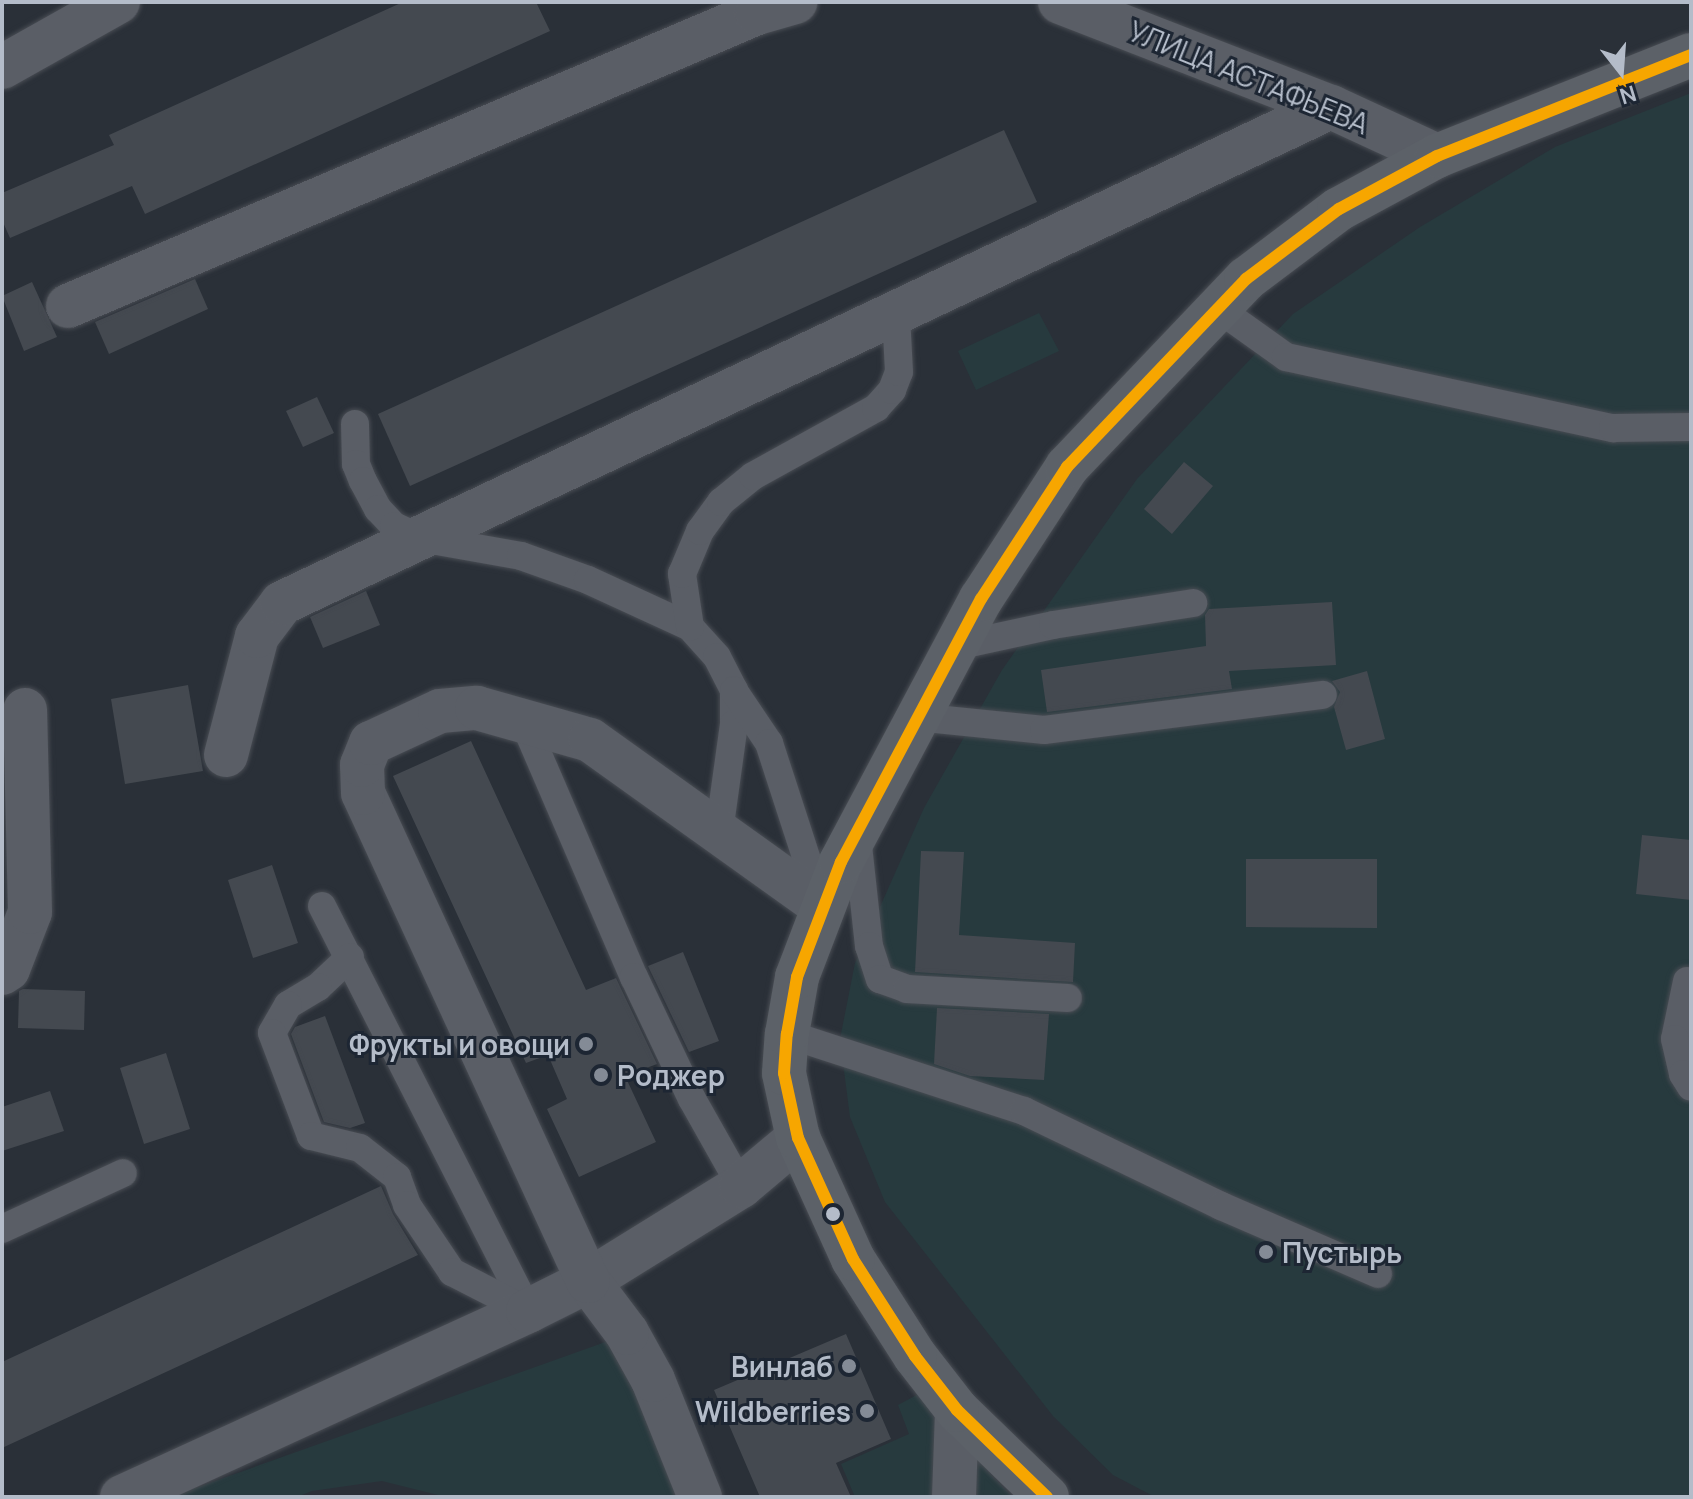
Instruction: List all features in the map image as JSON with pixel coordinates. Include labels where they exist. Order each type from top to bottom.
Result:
[{"type":"main road","points":[[1047,1497],[957,1410],[915,1356],[853,1259],[798,1138],[784,1073],[787,1034],[797,977],[822,906],[916,717],[981,599],[1067,467],[1216,307],[1246,279],[1339,209],[1437,156],[1691,55]]},
{"type":"street","points":[[2,67],[118,2]]},
{"type":"street","points":[[68,306],[757,13],[795,2]]},
{"type":"street","name":"УЛИЦА АСТАФЬЕВА","points":[[1060,2],[1331,107],[1437,156]]},
{"type":"street","points":[[226,755],[257,636],[282,603],[1331,107]]},
{"type":"street","points":[[700,1497],[653,1380],[627,1333],[588,1281],[363,793],[362,765],[371,743],[440,711],[477,708],[590,740],[822,906]]},
{"type":"street","points":[[2,973],[8,969],[30,912],[25,710]]},
{"type":"street","points":[[122,1497],[588,1281],[741,1186],[798,1138]]},
{"type":"street","points":[[954,1497],[957,1410]]},
{"type":"lane","points":[[1216,307],[1286,357],[1613,428],[1691,427]]},
{"type":"lane","points":[[690,627],[682,574],[700,531],[721,502],[753,476],[876,408],[892,390],[899,372],[896,314]]},
{"type":"lane","points":[[355,424],[356,464],[370,496],[394,526],[420,538],[521,556],[588,580],[690,627],[717,657],[734,690],[769,743],[822,906]]},
{"type":"lane","points":[[956,646],[1053,625],[1193,603]]},
{"type":"lane","points":[[719,832],[734,724],[734,690]]},
{"type":"lane","points":[[916,717],[1044,730],[1323,695]]},
{"type":"lane","points":[[524,722],[634,977],[692,1099],[741,1186]]},
{"type":"lane","points":[[857,831],[869,946],[880,979],[907,989],[1068,998]]},
{"type":"lane","points":[[322,906],[528,1311]]},
{"type":"lane","points":[[350,957],[318,987],[288,1005],[272,1033],[311,1136],[360,1148],[397,1177],[407,1205],[452,1272],[528,1311]]},
{"type":"lane","points":[[1687,981],[1675,1039],[1683,1074],[1691,1087]]},
{"type":"lane","points":[[787,1034],[865,1062],[1024,1111],[1221,1206],[1378,1274]]},
{"type":"lane","points":[[2,1229],[123,1173]]},
{"type":"green space","points":[[1691,93],[1691,1497],[1155,1497],[1113,1475],[1053,1416],[885,1202],[850,1117],[840,1039],[855,963],[924,808],[1002,670],[1137,479],[1293,314],[1420,227],[1555,147]]},
{"type":"green space","points":[[1039,313],[1059,351],[976,390],[958,351]]},
{"type":"green space","points":[[611,1340],[642,1396],[681,1497],[446,1497],[382,1481],[312,1491],[297,1497],[170,1497]]},
{"type":"green space","points":[[928,1389],[970,1453],[1013,1497],[855,1497],[841,1464],[909,1434],[898,1405]]},
{"type":"building","points":[[403,2],[536,2],[550,31],[145,214],[132,186],[10,238],[2,220],[2,193],[114,145],[109,135]]},
{"type":"building","points":[[1004,130],[1037,202],[410,486],[378,414]]},
{"type":"building","points":[[195,279],[208,309],[109,354],[95,322]]},
{"type":"building","points":[[32,282],[57,337],[24,351],[2,296]]},
{"type":"building","points":[[317,397],[334,433],[303,447],[286,411]]},
{"type":"building","points":[[1184,462],[1213,486],[1172,534],[1144,509]]},
{"type":"building","points":[[366,591],[380,625],[323,648],[310,617]]},
{"type":"building","points":[[1332,602],[1336,665],[1229,671],[1232,689],[1047,712],[1041,670],[1206,646],[1205,615],[1209,609]]},
{"type":"building","points":[[1367,671],[1385,739],[1346,750],[1334,707],[1340,692],[1332,681]]},
{"type":"building","points":[[188,685],[203,771],[125,784],[111,699]]},
{"type":"building","points":[[471,741],[586,990],[616,978],[657,1064],[625,1076],[656,1142],[579,1177],[547,1109],[567,1099],[548,1055],[526,1063],[393,776]]},
{"type":"building","points":[[1642,835],[1691,840],[1691,900],[1636,894]]},
{"type":"building","points":[[921,851],[964,852],[959,935],[1075,943],[1073,982],[915,972]]},
{"type":"building","points":[[1246,859],[1377,859],[1377,928],[1246,927]]},
{"type":"building","points":[[272,865],[298,943],[253,958],[228,880]]},
{"type":"building","points":[[683,952],[719,1041],[689,1052],[648,966]]},
{"type":"building","points":[[19,991],[85,991],[84,1030],[18,1028]]},
{"type":"building","points":[[937,1008],[1049,1014],[1044,1080],[970,1076],[934,1064]]},
{"type":"building","points":[[325,1016],[365,1123],[350,1128],[324,1122],[291,1034],[295,1027]]},
{"type":"building","points":[[166,1053],[190,1129],[144,1144],[120,1068]]},
{"type":"building","points":[[50,1091],[64,1131],[2,1151],[2,1107]]},
{"type":"building","points":[[381,1186],[393,1214],[418,1255],[2,1448],[2,1362]]},
{"type":"building","points":[[846,1334],[891,1439],[836,1463],[851,1497],[760,1497],[714,1390]]},
{"type":"transit line","points":[[1047,1497],[957,1410],[915,1356],[853,1259],[798,1138],[784,1073],[787,1034],[797,977],[841,862],[981,599],[1067,467],[1246,279],[1339,209],[1437,156],[1691,55]]},
{"type":"place","name":"Фрукты и овощи","points":[[586,1044]]},
{"type":"place","name":"Роджер","points":[[601,1075]]},
{"type":"place","name":"Пустырь","points":[[1266,1252]]},
{"type":"place","name":"Винлаб","points":[[849,1366]]},
{"type":"place","name":"Wildberries","points":[[867,1411]]}]
